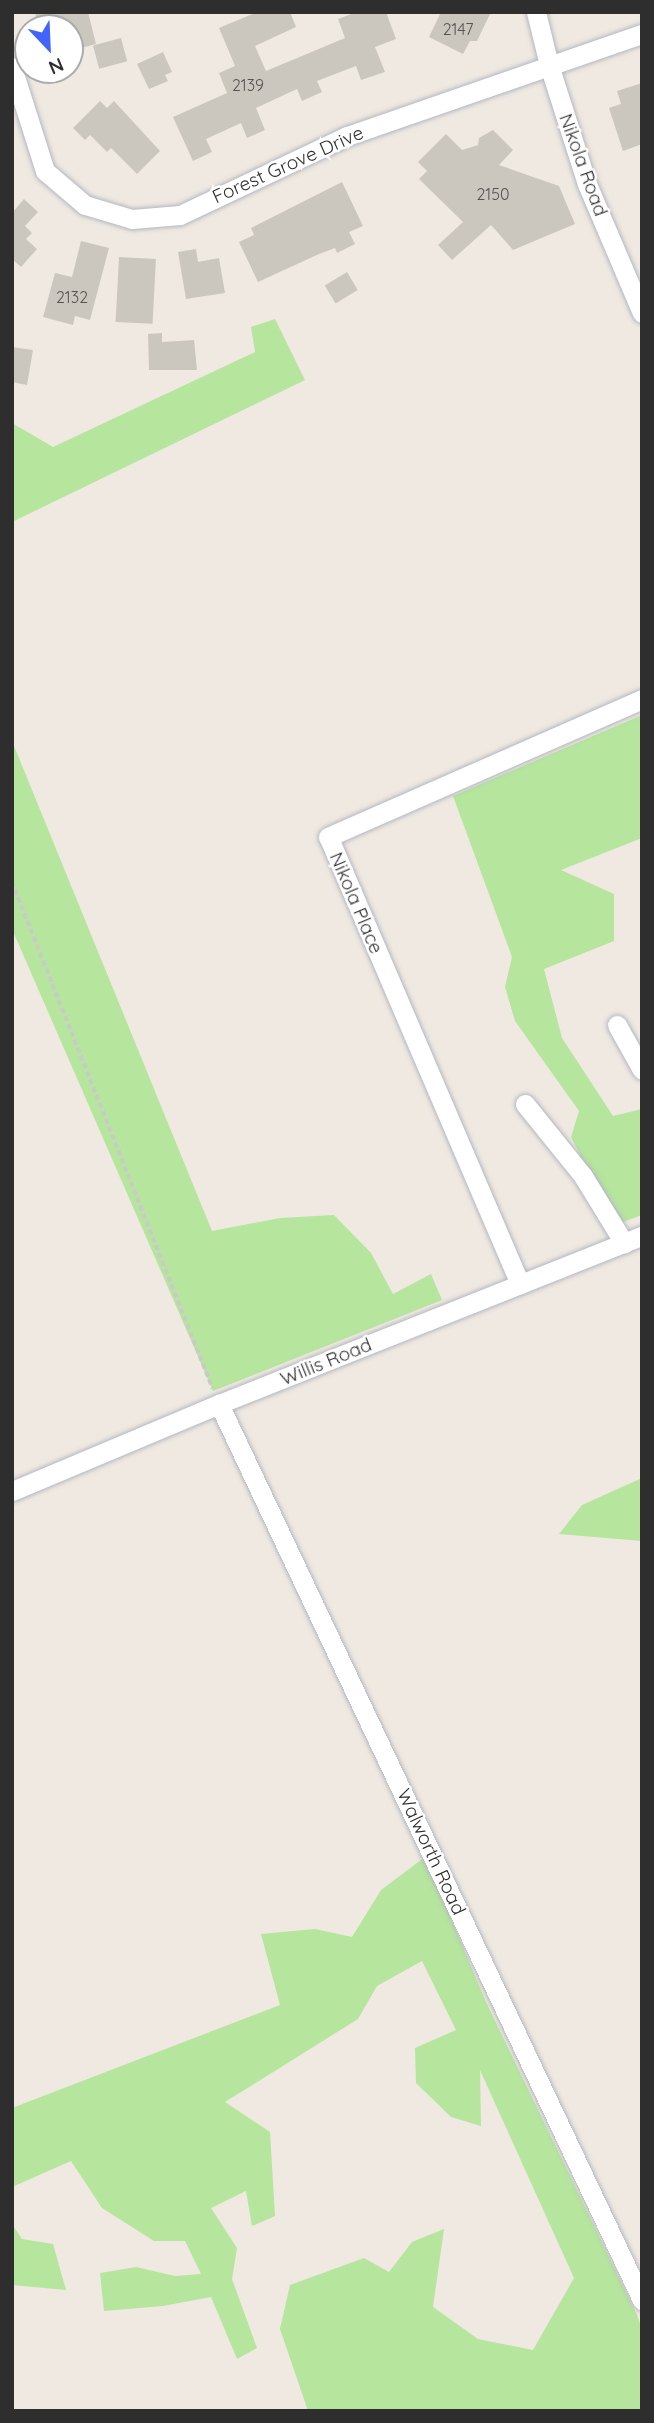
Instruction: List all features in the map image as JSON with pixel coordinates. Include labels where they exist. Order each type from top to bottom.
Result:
[{"type":"street","name":"Nikola Road","points":[[536,12],[549,65],[587,184],[642,313]]},
{"type":"street","name":"Forest Grove Drive","points":[[12,67],[45,171],[85,205],[132,219],[180,215],[347,136],[642,34]]},
{"type":"street","name":"Nikola Place","points":[[520,1284],[328,837],[642,699]]},
{"type":"street","points":[[617,1025],[642,1070]]},
{"type":"street","points":[[525,1104],[633,1240]]},
{"type":"street","name":"Willis Road","points":[[12,1491],[219,1404],[633,1240]]},
{"type":"street","name":"Walworth Road","points":[[219,1404],[642,2300]]},
{"type":"path","points":[[12,882],[219,1404]]},
{"type":"green space","points":[[275,319],[305,380],[12,522],[12,423],[53,447],[255,352],[251,327]]},
{"type":"green space","points":[[642,715],[642,838],[561,870],[614,894],[614,941],[544,969],[562,1038],[613,1116],[642,1109],[642,1215],[615,1225],[571,1137],[579,1111],[515,1021],[505,987],[512,957],[453,796]]},
{"type":"green space","points":[[12,741],[212,1231],[280,1218],[334,1215],[371,1253],[393,1294],[431,1274],[442,1300],[213,1391],[12,929]]},
{"type":"green space","points":[[642,1478],[642,1541],[559,1534],[582,1505]]},
{"type":"green space","points":[[425,1857],[486,2002],[637,2315],[642,2329],[642,2411],[308,2411],[280,2329],[290,2285],[364,2258],[389,2272],[412,2242],[444,2229],[433,2307],[478,2339],[533,2350],[574,2278],[480,2070],[481,2126],[451,2117],[416,2083],[415,2048],[456,2030],[422,1961],[377,1986],[358,2019],[225,2102],[270,2132],[275,2216],[252,2226],[246,2191],[211,2208],[237,2248],[232,2279],[257,2348],[237,2359],[211,2297],[163,2306],[104,2311],[100,2273],[136,2267],[175,2276],[201,2274],[185,2241],[154,2241],[102,2208],[71,2161],[12,2187],[12,2108],[280,2005],[261,1934],[315,1929],[352,1937],[381,1890]]},
{"type":"green space","points":[[12,2224],[22,2239],[53,2244],[66,2290],[12,2285]]},
{"type":"building","points":[[88,12],[96,44],[84,47],[84,14],[36,14]]},
{"type":"building","points":[[257,12],[290,12],[296,27],[255,46],[266,71],[345,38],[338,19],[357,12],[386,12],[396,39],[375,47],[385,72],[361,80],[356,66],[317,81],[322,92],[302,101],[297,89],[256,108],[265,130],[247,138],[241,123],[206,139],[212,152],[193,161],[173,117],[227,93],[219,73],[235,66],[219,28]]},
{"type":"building","points":[[441,12],[491,12],[477,41],[470,41],[463,54],[429,37]]},
{"type":"building","points":[[121,38],[127,61],[99,69],[93,46]]},
{"type":"building","points":[[163,52],[172,72],[165,75],[168,81],[149,89],[137,64]]},
{"type":"building","points":[[642,83],[642,144],[623,151],[609,108],[621,104],[617,91]]},
{"type":"building","points":[[100,101],[107,108],[114,101],[160,151],[137,174],[111,148],[107,152],[90,135],[85,140],[73,128]]},
{"type":"building","points":[[493,130],[513,150],[499,165],[559,186],[575,224],[513,250],[491,225],[452,260],[438,245],[463,222],[419,179],[427,171],[418,162],[446,134],[462,150],[478,145],[479,138]]},
{"type":"building","points":[[342,182],[363,226],[349,232],[355,244],[337,253],[335,248],[319,254],[258,282],[239,242],[254,235],[251,228]]},
{"type":"building","points":[[24,199],[38,212],[25,226],[32,233],[26,239],[37,249],[21,267],[12,259],[12,213]]},
{"type":"building","points":[[81,241],[109,248],[90,320],[75,316],[73,325],[43,317],[55,273],[72,277]]},
{"type":"building","points":[[196,249],[198,262],[219,258],[225,293],[186,299],[178,252]]},
{"type":"building","points":[[119,257],[156,259],[153,324],[116,322]]},
{"type":"building","points":[[347,272],[358,290],[336,303],[325,285]]},
{"type":"building","points":[[162,333],[162,342],[194,340],[197,370],[149,370],[148,334]]},
{"type":"building","points":[[12,347],[33,350],[27,385],[12,382]]}]
